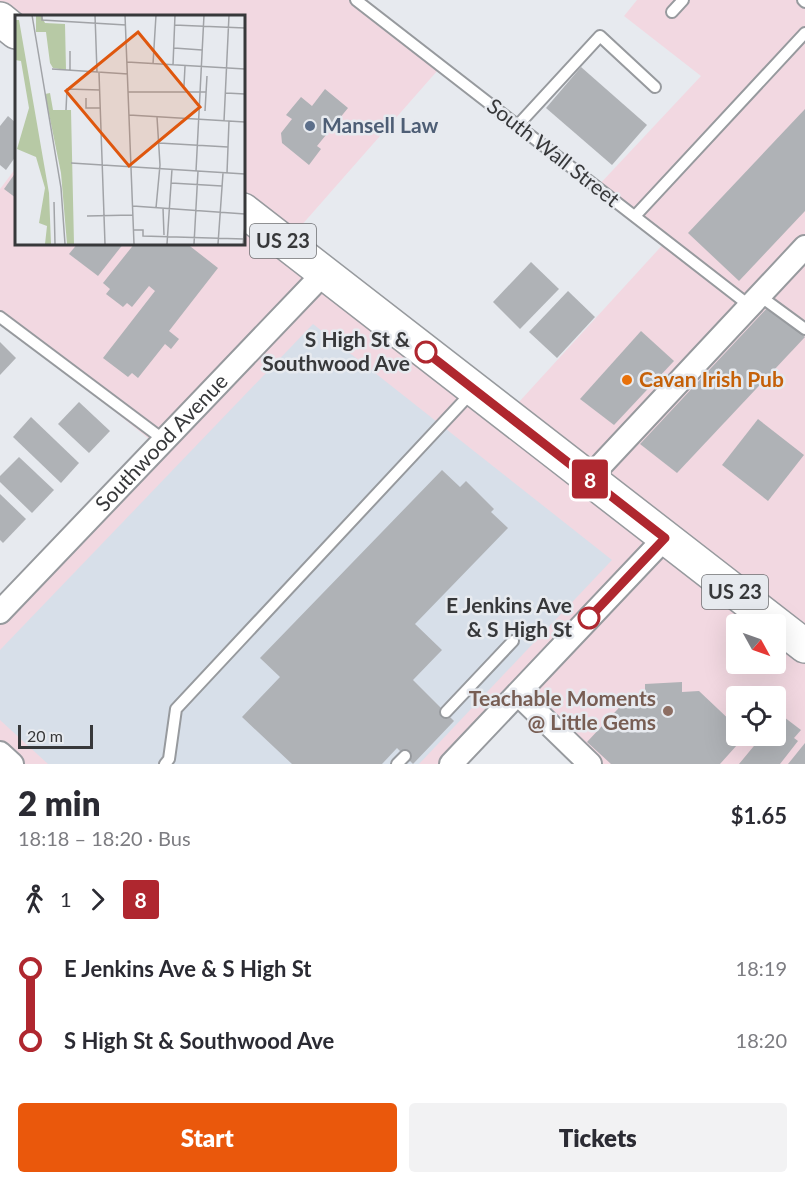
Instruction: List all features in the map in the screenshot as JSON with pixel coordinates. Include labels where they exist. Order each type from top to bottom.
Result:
[{"type":"main road","points":[[0,19],[15,31]]},
{"type":"main road","name":"US 23","points":[[244,211],[805,646]]},
{"type":"street","points":[[589,478],[805,247]]},
{"type":"street","name":"Southwood Avenue","points":[[0,612],[324,273]]},
{"type":"street","points":[[452,764],[665,538]]},
{"type":"street","points":[[518,694],[590,764]]},
{"type":"street","points":[[0,753],[12,764]]},
{"type":"lane","name":"South Wall Street","points":[[356,0],[634,216],[755,301],[805,329]]},
{"type":"lane","points":[[672,12],[683,0]]},
{"type":"lane","points":[[634,216],[805,33]]},
{"type":"lane","points":[[518,125],[600,36],[656,87]]},
{"type":"lane","points":[[0,317],[164,440]]},
{"type":"lane","points":[[165,764],[169,759],[176,709],[474,389]]},
{"type":"lane","points":[[446,712],[513,641]]},
{"type":"shaded area","points":[[0,0],[363,0],[445,62],[293,235],[508,414],[667,240],[597,187],[701,76],[624,16],[637,0],[805,0],[805,764],[590,764],[516,697],[453,764],[0,764],[0,614],[159,447],[0,319],[0,189],[15,169],[15,244],[244,244],[244,15],[15,15],[0,19]]},
{"type":"shaded area","points":[[313,324],[612,560],[419,764],[48,764],[0,720],[0,650]]},
{"type":"building","points":[[581,67],[647,125],[612,165],[546,108]]},
{"type":"building","name":"Mansell Law","points":[[325,89],[348,108],[317,146],[321,149],[309,165],[282,143],[281,133],[292,119],[286,115],[301,97],[312,106]]},
{"type":"building","points":[[805,109],[805,211],[739,281],[688,233]]},
{"type":"building","points":[[8,116],[15,122],[15,157],[6,170],[0,165],[0,126]]},
{"type":"building","points":[[15,173],[15,197],[4,189]]},
{"type":"building","points":[[77,244],[123,244],[98,276],[69,254]]},
{"type":"building","points":[[134,244],[187,244],[218,268],[169,331],[179,339],[171,349],[165,344],[138,378],[132,373],[128,377],[103,358],[155,291],[149,286],[132,307],[127,303],[123,307],[106,294],[110,289],[103,283]]},
{"type":"building","points":[[531,262],[559,289],[520,329],[493,302]]},
{"type":"building","points":[[568,291],[595,317],[557,358],[529,332]]},
{"type":"building","points":[[769,306],[805,337],[677,473],[640,444]]},
{"type":"building","name":"Cavan Irish Pub","points":[[641,331],[674,361],[614,425],[580,399]]},
{"type":"building","points":[[0,342],[16,358],[0,375]]},
{"type":"building","points":[[79,402],[110,431],[89,453],[58,424]]},
{"type":"building","points":[[31,417],[79,463],[61,483],[13,437]]},
{"type":"building","points":[[758,419],[804,455],[768,501],[722,465]]},
{"type":"building","points":[[19,457],[54,490],[32,513],[0,482],[0,476]]},
{"type":"building","points":[[442,470],[460,487],[466,481],[494,509],[491,512],[508,528],[415,624],[442,650],[413,680],[454,721],[413,764],[397,748],[382,764],[292,764],[242,717],[280,677],[260,658]]},
{"type":"building","points":[[0,494],[26,519],[3,543],[0,540]]},
{"type":"building","name":"Teachable Moments @ Little Gems","points":[[682,682],[682,692],[699,691],[726,717],[726,746],[736,746],[720,764],[611,764],[587,742],[630,696],[645,695],[645,684]]},
{"type":"building","points":[[786,719],[801,730],[794,738],[798,741],[780,764],[739,764],[754,746],[786,746]]},
{"type":"building","points":[[805,743],[805,764],[788,764]]},
{"type":"bus line","name":"8","points":[[426,352],[665,538],[589,618]]},
{"type":"place","name":"Mansell Law","points":[[310,126]]},
{"type":"place","name":"S High St & Southwood Ave","points":[[426,352]]},
{"type":"place","name":"Cavan Irish Pub","points":[[627,380]]},
{"type":"place","name":"E Jenkins Ave & S High St","points":[[589,618]]},
{"type":"place","name":"Teachable Moments @ Little Gems","points":[[668,711]]}]
